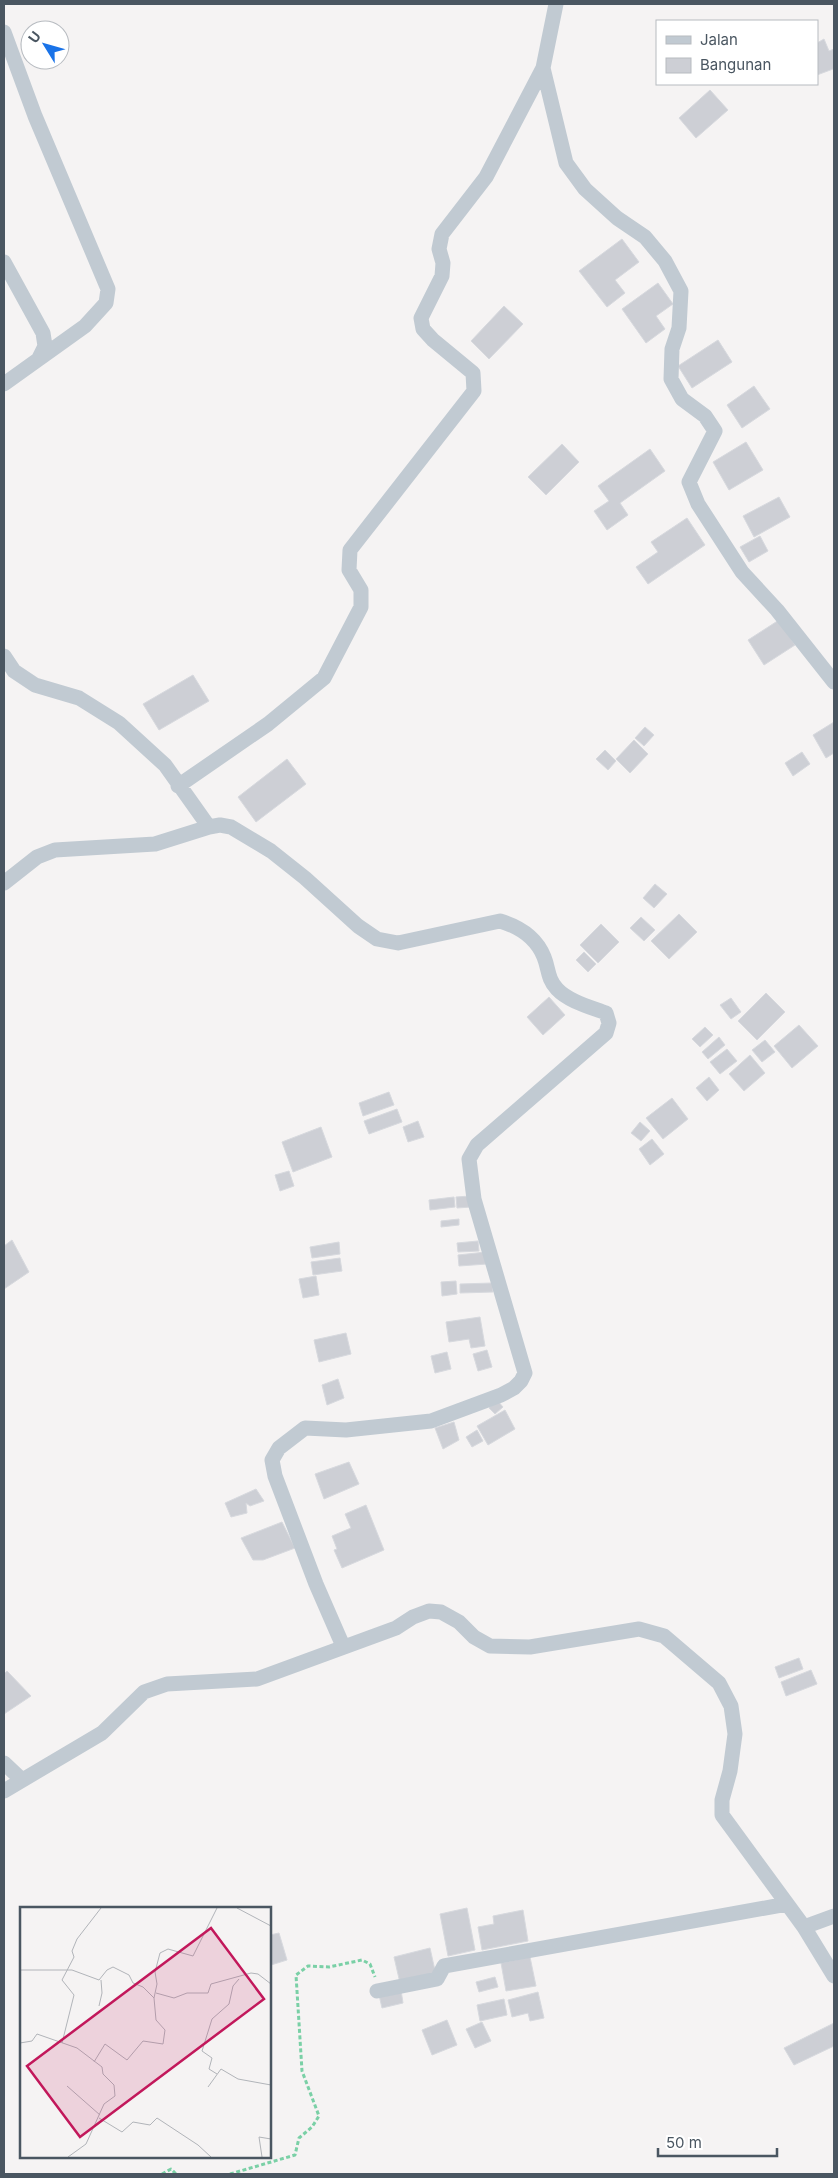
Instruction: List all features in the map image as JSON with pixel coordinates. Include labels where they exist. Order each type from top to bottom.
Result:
[{"type":"street","points":[[178,786],[268,724],[324,678],[361,607],[361,590],[349,570],[350,550],[474,391],[473,374],[433,340],[423,329],[421,318],[442,276],[443,263],[439,249],[442,234],[486,177],[543,68],[556,4]]},
{"type":"street","points":[[4,32],[34,116],[108,288],[106,303],[85,326],[4,384]]},
{"type":"street","points":[[543,68],[566,163],[585,189],[617,218],[645,237],[665,261],[681,291],[679,328],[672,349],[670,379],[682,399],[705,416],[715,432],[689,482],[698,504],[742,572],[777,610],[834,682]]},
{"type":"street","points":[[4,262],[43,333],[45,346],[39,358]]},
{"type":"street","points":[[4,656],[14,671],[35,685],[79,698],[119,723],[165,765],[178,786],[209,827]]},
{"type":"street","points":[[4,883],[37,857],[55,850],[155,844],[209,827],[220,825],[231,827],[271,851],[358,926],[377,939],[398,943],[500,921],[515,926],[532,938],[544,958],[547,974],[558,990],[574,1000],[606,1013],[609,1023],[606,1033],[477,1145],[469,1159],[474,1200],[524,1373],[521,1381],[501,1395],[431,1421],[353,1430],[305,1428],[279,1448],[272,1460],[275,1476],[316,1584],[343,1646]]},
{"type":"street","points":[[4,1791],[102,1734],[144,1692],[166,1684],[257,1679],[396,1628],[413,1617],[428,1611],[441,1612],[459,1622],[474,1637],[490,1646],[530,1647],[639,1629],[664,1636],[719,1683],[731,1706],[735,1734],[730,1771],[722,1800],[722,1815],[804,1927],[834,1976]]},
{"type":"street","points":[[4,1763],[22,1780]]},
{"type":"street","points":[[377,1991],[437,1979],[444,1966],[787,1904]]},
{"type":"street","points":[[804,1927],[834,1916]]},
{"type":"path","points":[[230,2174],[296,2155],[299,2138],[312,2127],[319,2116],[302,2071],[296,1975],[308,1966],[329,1967],[362,1960],[370,1964],[377,1991]]},
{"type":"path","points":[[162,2174],[171,2169],[176,2174]]},
{"type":"building","points":[[824,39],[829,51],[834,49],[834,71],[833,69],[818,75],[818,42]]},
{"type":"building","points":[[710,90],[728,110],[696,138],[679,118]]},
{"type":"building","points":[[622,239],[639,262],[615,280],[625,293],[607,307],[579,271]]},
{"type":"building","points":[[658,283],[673,304],[656,316],[665,329],[646,343],[622,309]]},
{"type":"building","points":[[504,306],[523,324],[489,359],[471,341]]},
{"type":"building","points":[[718,340],[732,362],[692,388],[678,366]]},
{"type":"building","points":[[754,386],[770,409],[742,428],[727,405]]},
{"type":"building","points":[[746,442],[763,470],[729,490],[713,462]]},
{"type":"building","points":[[562,444],[579,462],[546,495],[528,477]]},
{"type":"building","points":[[650,449],[665,471],[620,503],[628,515],[607,530],[594,511],[609,501],[598,486]]},
{"type":"building","points":[[779,497],[790,517],[754,537],[743,516]]},
{"type":"building","points":[[687,518],[705,545],[648,584],[636,567],[658,552],[651,542]]},
{"type":"building","points":[[760,536],[768,551],[749,562],[740,547]]},
{"type":"building","points":[[779,620],[795,645],[764,665],[748,640]]},
{"type":"building","points":[[193,675],[209,701],[159,730],[143,704]]},
{"type":"building","points":[[834,722],[834,753],[826,758],[813,735]]},
{"type":"building","points":[[645,727],[654,735],[644,746],[635,738]]},
{"type":"building","points":[[634,740],[648,754],[630,773],[616,759]]},
{"type":"building","points":[[605,750],[616,761],[608,770],[596,759]]},
{"type":"building","points":[[802,752],[810,764],[793,776],[785,763]]},
{"type":"building","points":[[287,759],[306,784],[256,822],[238,797]]},
{"type":"building","points":[[655,884],[667,894],[654,908],[643,898]]},
{"type":"building","points":[[679,914],[697,932],[669,959],[651,941]]},
{"type":"building","points":[[641,917],[655,930],[644,941],[630,928]]},
{"type":"building","points":[[601,924],[619,942],[598,963],[580,945]]},
{"type":"building","points":[[584,952],[596,964],[588,972],[576,960]]},
{"type":"building","points":[[766,993],[785,1012],[757,1040],[738,1021]]},
{"type":"building","points":[[549,997],[565,1015],[543,1035],[527,1017]]},
{"type":"building","points":[[731,998],[741,1012],[731,1019],[720,1005]]},
{"type":"building","points":[[799,1025],[818,1046],[792,1068],[774,1046]]},
{"type":"building","points":[[705,1027],[713,1035],[700,1047],[692,1039]]},
{"type":"building","points":[[719,1037],[725,1045],[708,1059],[702,1052]]},
{"type":"building","points":[[765,1040],[775,1052],[762,1062],[752,1050]]},
{"type":"building","points":[[727,1049],[737,1061],[720,1074],[710,1062]]},
{"type":"building","points":[[750,1055],[765,1073],[744,1091],[729,1074]]},
{"type":"building","points":[[709,1077],[719,1090],[707,1101],[696,1088]]},
{"type":"building","points":[[389,1092],[394,1105],[363,1116],[359,1103]]},
{"type":"building","points":[[672,1098],[688,1119],[663,1139],[646,1118]]},
{"type":"building","points":[[397,1109],[402,1122],[369,1134],[364,1121]]},
{"type":"building","points":[[418,1121],[424,1137],[408,1142],[403,1127]]},
{"type":"building","points":[[640,1122],[650,1131],[641,1141],[631,1133]]},
{"type":"building","points":[[321,1127],[332,1157],[293,1172],[282,1142]]},
{"type":"building","points":[[652,1139],[664,1154],[650,1165],[639,1149]]},
{"type":"building","points":[[289,1171],[294,1186],[280,1191],[275,1175]]},
{"type":"building","points":[[470,1196],[471,1207],[457,1208],[456,1197]]},
{"type":"building","points":[[454,1197],[455,1207],[430,1210],[429,1200]]},
{"type":"building","points":[[459,1219],[459,1225],[441,1227],[441,1221]]},
{"type":"building","points":[[12,1240],[29,1272],[4,1289],[4,1246]]},
{"type":"building","points":[[478,1241],[479,1251],[458,1252],[457,1243]]},
{"type":"building","points":[[339,1242],[340,1254],[312,1258],[310,1247]]},
{"type":"building","points":[[486,1252],[487,1264],[459,1266],[458,1255]]},
{"type":"building","points":[[340,1258],[342,1271],[313,1275],[311,1262]]},
{"type":"building","points":[[316,1276],[319,1295],[303,1298],[299,1279]]},
{"type":"building","points":[[456,1281],[457,1294],[442,1296],[441,1282]]},
{"type":"building","points":[[492,1283],[493,1292],[460,1293],[460,1284]]},
{"type":"building","points":[[480,1317],[485,1346],[471,1348],[469,1339],[449,1342],[446,1322]]},
{"type":"building","points":[[346,1333],[351,1354],[319,1362],[314,1340]]},
{"type":"building","points":[[487,1350],[492,1367],[478,1371],[473,1354]]},
{"type":"building","points":[[447,1352],[451,1369],[435,1373],[431,1356]]},
{"type":"building","points":[[338,1379],[344,1398],[327,1405],[322,1385]]},
{"type":"building","points":[[497,1400],[503,1407],[495,1414],[489,1408]]},
{"type":"building","points":[[505,1410],[515,1429],[488,1445],[477,1426]]},
{"type":"building","points":[[454,1422],[459,1440],[443,1449],[435,1428]]},
{"type":"building","points":[[477,1430],[483,1441],[472,1447],[466,1437]]},
{"type":"building","points":[[349,1462],[359,1484],[324,1499],[315,1474]]},
{"type":"building","points":[[256,1489],[264,1501],[250,1506],[246,1503],[247,1513],[231,1517],[225,1503]]},
{"type":"building","points":[[366,1505],[384,1550],[342,1568],[334,1550],[337,1549],[332,1536],[351,1528],[345,1514]]},
{"type":"building","points":[[282,1522],[295,1548],[263,1560],[253,1560],[241,1538]]},
{"type":"building","points":[[799,1658],[803,1669],[779,1678],[775,1667]]},
{"type":"building","points":[[811,1670],[817,1684],[786,1696],[781,1682]]},
{"type":"building","points":[[7,1671],[31,1696],[4,1714],[4,1674]]},
{"type":"building","points":[[467,1908],[475,1950],[448,1956],[440,1914]]},
{"type":"building","points":[[523,1910],[528,1941],[482,1950],[478,1927],[494,1924],[493,1916]]},
{"type":"building","points":[[279,1933],[287,1960],[271,1965],[271,1935]]},
{"type":"building","points":[[430,1948],[436,1975],[400,1983],[394,1957]]},
{"type":"building","points":[[530,1957],[536,1986],[506,1991],[501,1963]]},
{"type":"building","points":[[495,1977],[498,1987],[479,1992],[476,1982]]},
{"type":"building","points":[[401,1990],[403,2003],[382,2008],[379,1995]]},
{"type":"building","points":[[538,1992],[544,2018],[530,2021],[528,2013],[512,2017],[508,2000]]},
{"type":"building","points":[[504,1999],[507,2015],[480,2021],[477,2005]]},
{"type":"building","points":[[447,2020],[457,2045],[432,2055],[422,2030]]},
{"type":"building","points":[[482,2022],[491,2041],[475,2048],[466,2029]]},
{"type":"building","points":[[834,2023],[834,2046],[794,2065],[784,2048]]}]
